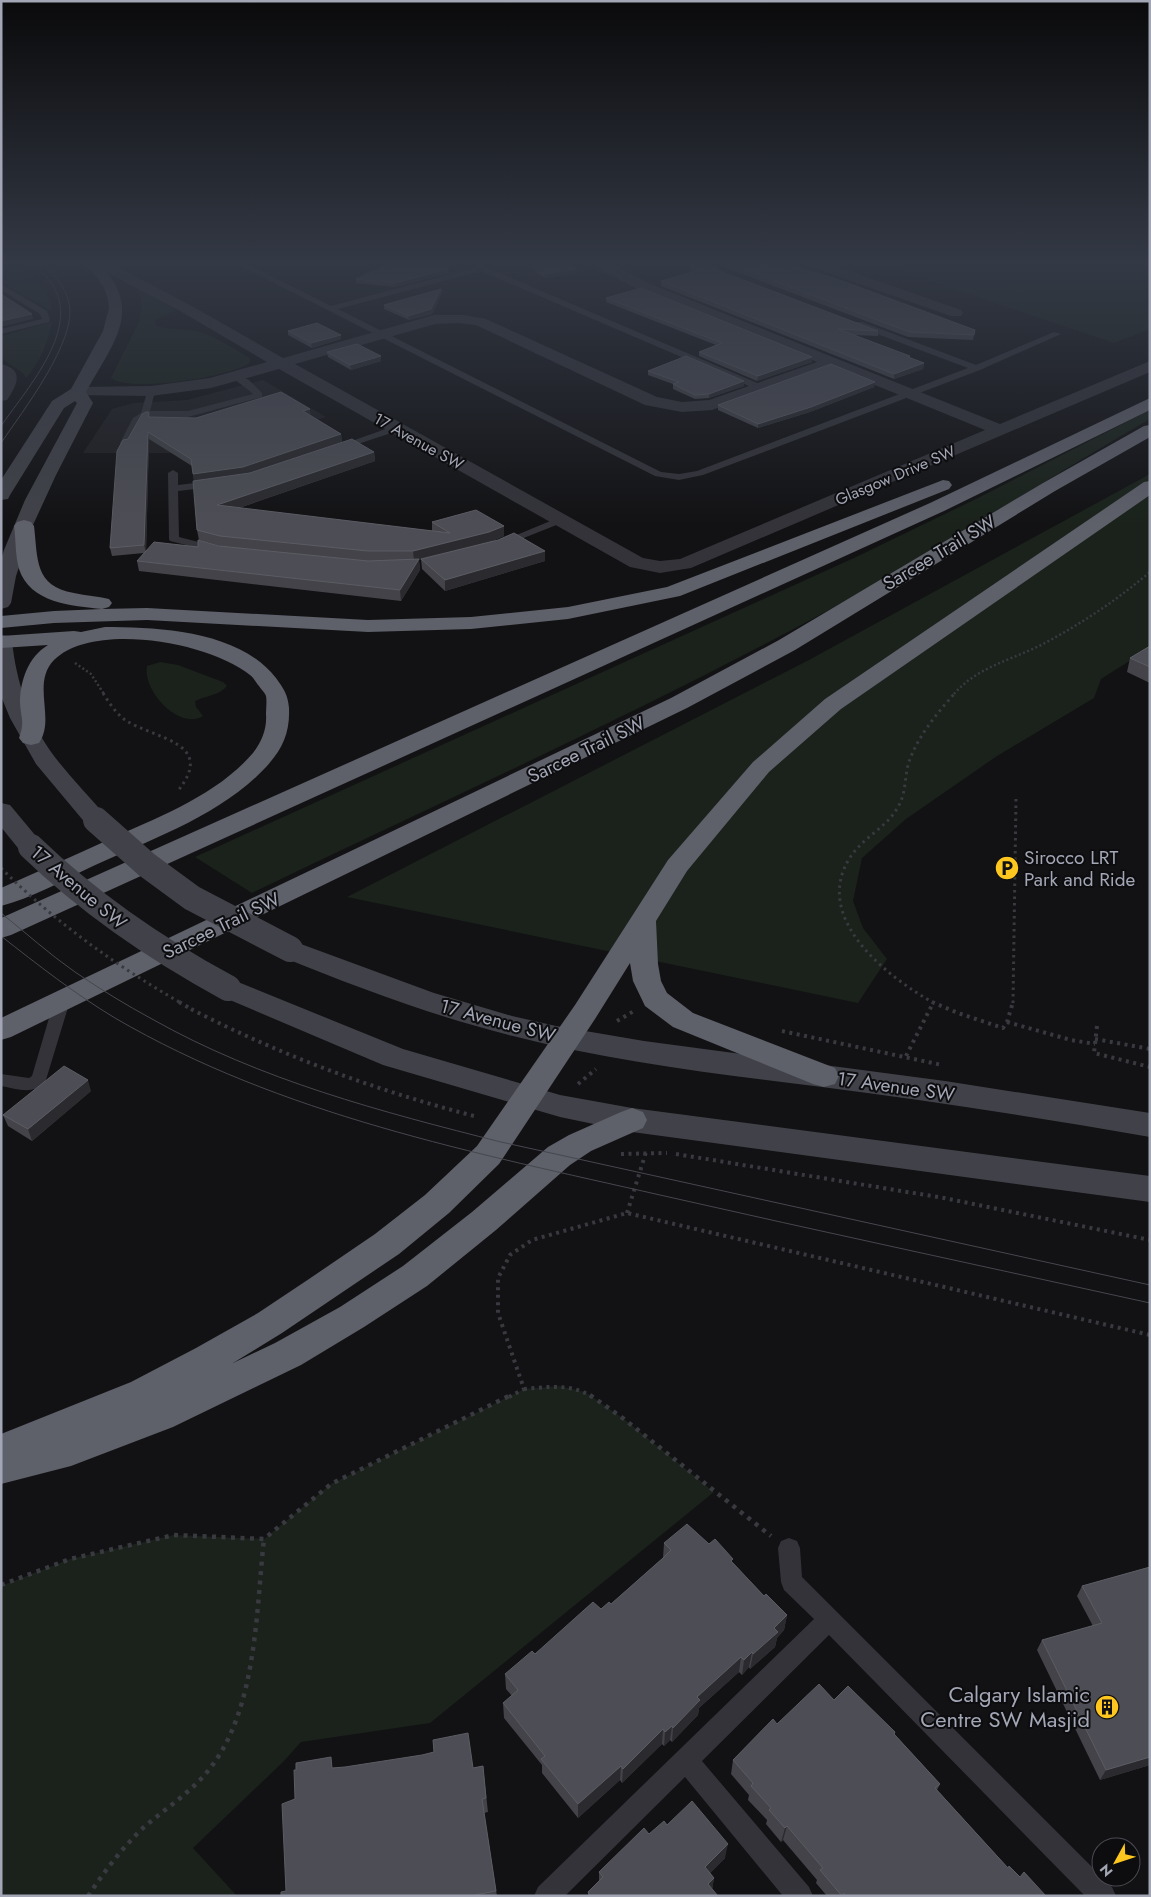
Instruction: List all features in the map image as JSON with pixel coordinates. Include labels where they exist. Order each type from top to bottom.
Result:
[{"type":"highway","name":"Sarcee Trail SW","points":[[1,929],[928,511],[1150,403]]},
{"type":"highway","name":"Sarcee Trail SW","points":[[1,1030],[697,694],[787,645],[1049,487],[1150,430]]},
{"type":"highway","points":[[1,622],[54,617],[147,614],[368,626],[423,625],[517,619],[623,604],[673,592],[1000,462],[1044,454]]},
{"type":"highway","points":[[1,1452],[144,1393],[209,1359],[270,1323],[387,1244],[436,1204],[488,1155],[643,922],[677,866],[761,767],[833,704],[1150,486]]},
{"type":"highway","points":[[24,526],[30,570],[38,583],[45,589],[80,601],[125,606],[147,614]]},
{"type":"highway","points":[[1,642],[138,634],[167,635],[207,643],[240,657],[267,680],[278,696],[280,717],[276,734],[253,767],[214,796],[155,828],[1,898]]},
{"type":"highway","points":[[31,738],[35,723],[32,694],[38,669],[46,656],[54,650],[90,636]]},
{"type":"highway","points":[[643,922],[644,964],[647,981],[655,999],[683,1020],[824,1076]]},
{"type":"highway","points":[[1,1467],[71,1449],[160,1416],[288,1354],[352,1317],[415,1276],[484,1221],[559,1156],[580,1143],[632,1120]]},
{"type":"main road","points":[[1,495],[58,405],[78,392],[102,349]]},
{"type":"main road","points":[[1,603],[6,575],[34,501],[85,403],[78,392]]},
{"type":"main road","name":"17 Avenue SW","points":[[1,642],[2,659],[10,686],[31,738],[44,759],[96,820],[150,868],[180,890],[222,915],[290,949],[377,984],[470,1015],[567,1038],[660,1056],[824,1076],[1064,1110],[1150,1125]]},
{"type":"main road","name":"17 Avenue SW","points":[[1,810],[51,868],[102,912],[189,968],[228,988],[393,1057],[526,1098],[632,1120],[1150,1189]]},
{"type":"street","name":"17 Avenue SW","points":[[254,349],[637,562]]},
{"type":"street","points":[[78,392],[151,391],[211,383],[335,349]]},
{"type":"street","points":[[538,349],[651,401],[672,407],[694,408],[712,405],[831,362]]},
{"type":"street","points":[[798,349],[1000,430]]},
{"type":"street","name":"Glasgow Drive SW","points":[[637,562],[660,567],[684,564],[1150,366]]},
{"type":"street","points":[[1,368],[9,375],[9,382],[1,396]]},
{"type":"lane","points":[[409,349],[658,474],[672,477],[687,477],[700,473],[977,368],[1023,349]]},
{"type":"lane","points":[[672,349],[759,387]]},
{"type":"lane","points":[[926,349],[977,368]]},
{"type":"lane","points":[[125,443],[138,418],[145,414],[188,414],[259,395],[246,382],[236,377]]},
{"type":"lane","points":[[145,414],[151,391]]},
{"type":"lane","points":[[327,452],[397,428]]},
{"type":"lane","points":[[172,472],[174,539],[231,552]]},
{"type":"lane","points":[[174,489],[220,482]]},
{"type":"lane","points":[[494,546],[560,520]]},
{"type":"lane","points":[[1,1080],[32,1084],[40,1079],[62,1001]]},
{"type":"lane","points":[[789,1548],[792,1582],[1104,1896]]},
{"type":"lane","points":[[547,1896],[829,1620]]},
{"type":"lane","points":[[686,1760],[800,1896]]},
{"type":"path","points":[[1016,799],[1014,998],[1007,1022],[1003,1028],[933,1003],[898,981],[876,962],[854,938],[842,907],[841,878],[846,864],[854,851],[865,839],[880,829],[898,808],[903,797],[910,757],[957,690],[973,676],[989,667],[1042,644],[1064,631],[1116,598],[1150,572]]},
{"type":"path","points":[[72,662],[89,671],[108,705],[118,714],[140,728],[174,742],[189,756],[187,778],[173,795]]},
{"type":"path","points":[[1,868],[58,922],[96,951],[191,1009],[274,1050],[326,1072],[382,1091],[474,1116]]},
{"type":"path","points":[[1,877],[10,873]]},
{"type":"path","points":[[779,1030],[853,1047],[906,1056],[933,1003]]},
{"type":"path","points":[[1007,1022],[1071,1040],[1095,1044]]},
{"type":"path","points":[[1097,1026],[1094,1053],[1150,1067]]},
{"type":"path","points":[[1095,1039],[1150,1049]]},
{"type":"path","points":[[577,1084],[598,1068]]},
{"type":"path","points":[[627,1213],[646,1152]]},
{"type":"path","points":[[621,1154],[646,1152],[706,1159],[944,1198],[1150,1240]]},
{"type":"path","points":[[524,1389],[498,1313],[498,1278],[510,1255],[532,1240],[627,1213],[1150,1335]]},
{"type":"path","points":[[1,1585],[70,1559],[174,1535],[264,1540],[331,1484],[524,1389],[559,1386],[585,1392],[624,1419],[757,1526],[789,1548]]},
{"type":"path","points":[[88,1896],[135,1836],[182,1796],[212,1766],[230,1738],[243,1699],[255,1629],[264,1540]]},
{"type":"shaded area","points":[[1,349],[44,349],[26,378],[23,373],[1,358]]},
{"type":"shaded area","points":[[126,349],[234,349],[250,358],[249,363],[238,368],[202,378],[158,384],[137,384],[121,382],[111,378]]},
{"type":"shaded area","points":[[263,380],[326,417],[205,453],[83,453],[112,409],[134,403],[187,400]]},
{"type":"shaded area","points":[[1150,410],[1150,419],[910,564],[829,610],[615,720],[252,893],[195,857],[856,557],[980,497]]},
{"type":"shaded area","points":[[1150,474],[1150,648],[1101,679],[1094,698],[997,756],[906,819],[862,858],[853,901],[863,928],[887,959],[858,1003],[347,897],[807,661]]},
{"type":"shaded area","points":[[160,662],[178,665],[223,682],[227,686],[216,693],[195,701],[196,707],[203,716],[193,719],[183,718],[164,706],[150,686],[147,666]]},
{"type":"shaded area","points":[[559,1386],[585,1392],[624,1419],[714,1492],[430,1723],[301,1742],[283,1762],[193,1848],[237,1896],[1,1896],[1,1586],[70,1559],[174,1535],[264,1539],[331,1484],[524,1389]]},
{"type":"building","points":[[340,349],[366,349],[381,356],[350,365],[327,352]]},
{"type":"building","points":[[708,349],[791,349],[812,357],[758,376],[699,352]]},
{"type":"building","points":[[830,349],[890,349],[924,363],[894,374]]},
{"type":"building","points":[[686,356],[744,381],[709,394],[695,395],[673,384],[679,382],[648,371]]},
{"type":"building","points":[[831,364],[875,382],[811,407],[758,424],[718,405]]},
{"type":"building","points":[[281,392],[310,409],[303,411],[341,434],[243,467],[193,474],[191,459],[148,432],[144,545],[110,548],[117,451],[123,440],[128,439],[142,414],[149,412],[148,417],[196,418]]},
{"type":"building","points":[[352,439],[374,452],[217,505],[450,533],[432,522],[476,510],[504,526],[489,532],[413,551],[368,551],[220,536],[197,530],[193,481],[250,473]]},
{"type":"building","points":[[514,533],[545,551],[445,580],[421,559],[498,540]]},
{"type":"building","points":[[198,540],[219,546],[368,561],[419,559],[400,590],[137,561],[154,542],[198,547]]},
{"type":"building","points":[[1150,646],[1150,667],[1130,658]]},
{"type":"building","points":[[64,1066],[88,1080],[28,1129],[3,1115]]},
{"type":"building","points":[[687,1524],[709,1544],[715,1539],[733,1559],[731,1561],[764,1596],[766,1594],[787,1615],[774,1628],[778,1632],[753,1654],[752,1652],[744,1660],[741,1657],[697,1697],[700,1700],[673,1728],[672,1726],[665,1732],[663,1729],[623,1769],[621,1766],[578,1804],[541,1759],[545,1756],[503,1703],[518,1690],[505,1674],[532,1651],[535,1654],[593,1602],[601,1609],[609,1602],[611,1604],[671,1550],[664,1543]]},
{"type":"building","name":"Calgary Islamic Centre SW Masjid","points":[[1150,1567],[1150,1757],[1106,1770],[1042,1640],[1102,1623],[1082,1586]]},
{"type":"building","points":[[819,1684],[834,1700],[848,1686],[895,1732],[894,1734],[940,1784],[935,1788],[1008,1868],[1009,1866],[1020,1877],[1024,1872],[1046,1896],[846,1896],[844,1893],[842,1896],[820,1870],[823,1868],[787,1826],[785,1828],[769,1810],[771,1808],[751,1786],[753,1783],[733,1760],[773,1719],[777,1724]]},
{"type":"building","points":[[468,1733],[473,1768],[483,1766],[486,1798],[482,1799],[496,1891],[475,1896],[281,1896],[281,1892],[286,1891],[282,1804],[295,1799],[294,1770],[296,1770],[296,1763],[331,1757],[332,1768],[422,1755],[434,1752],[433,1740]]},
{"type":"building","points":[[692,1801],[728,1844],[705,1867],[714,1878],[708,1884],[718,1896],[590,1896],[588,1892],[603,1877],[599,1872],[644,1828],[649,1834],[664,1821],[667,1825]]},
{"type":"tram line","points":[[1,426],[35,379],[51,349]]},
{"type":"tram line","points":[[1,443],[34,395],[60,349]]},
{"type":"tram line","points":[[1,913],[75,972],[142,1014],[193,1041],[235,1060],[322,1092],[411,1119],[501,1142],[1150,1285]]},
{"type":"tram line","points":[[1,936],[71,989],[115,1018],[178,1052],[244,1081],[312,1106],[380,1127],[520,1163],[1150,1303]]},
{"type":"place","name":"Sirocco LRT Park and Ride","points":[[1007,868]]},
{"type":"place","name":"Calgary Islamic Centre SW Masjid","points":[[1107,1707]]}]
